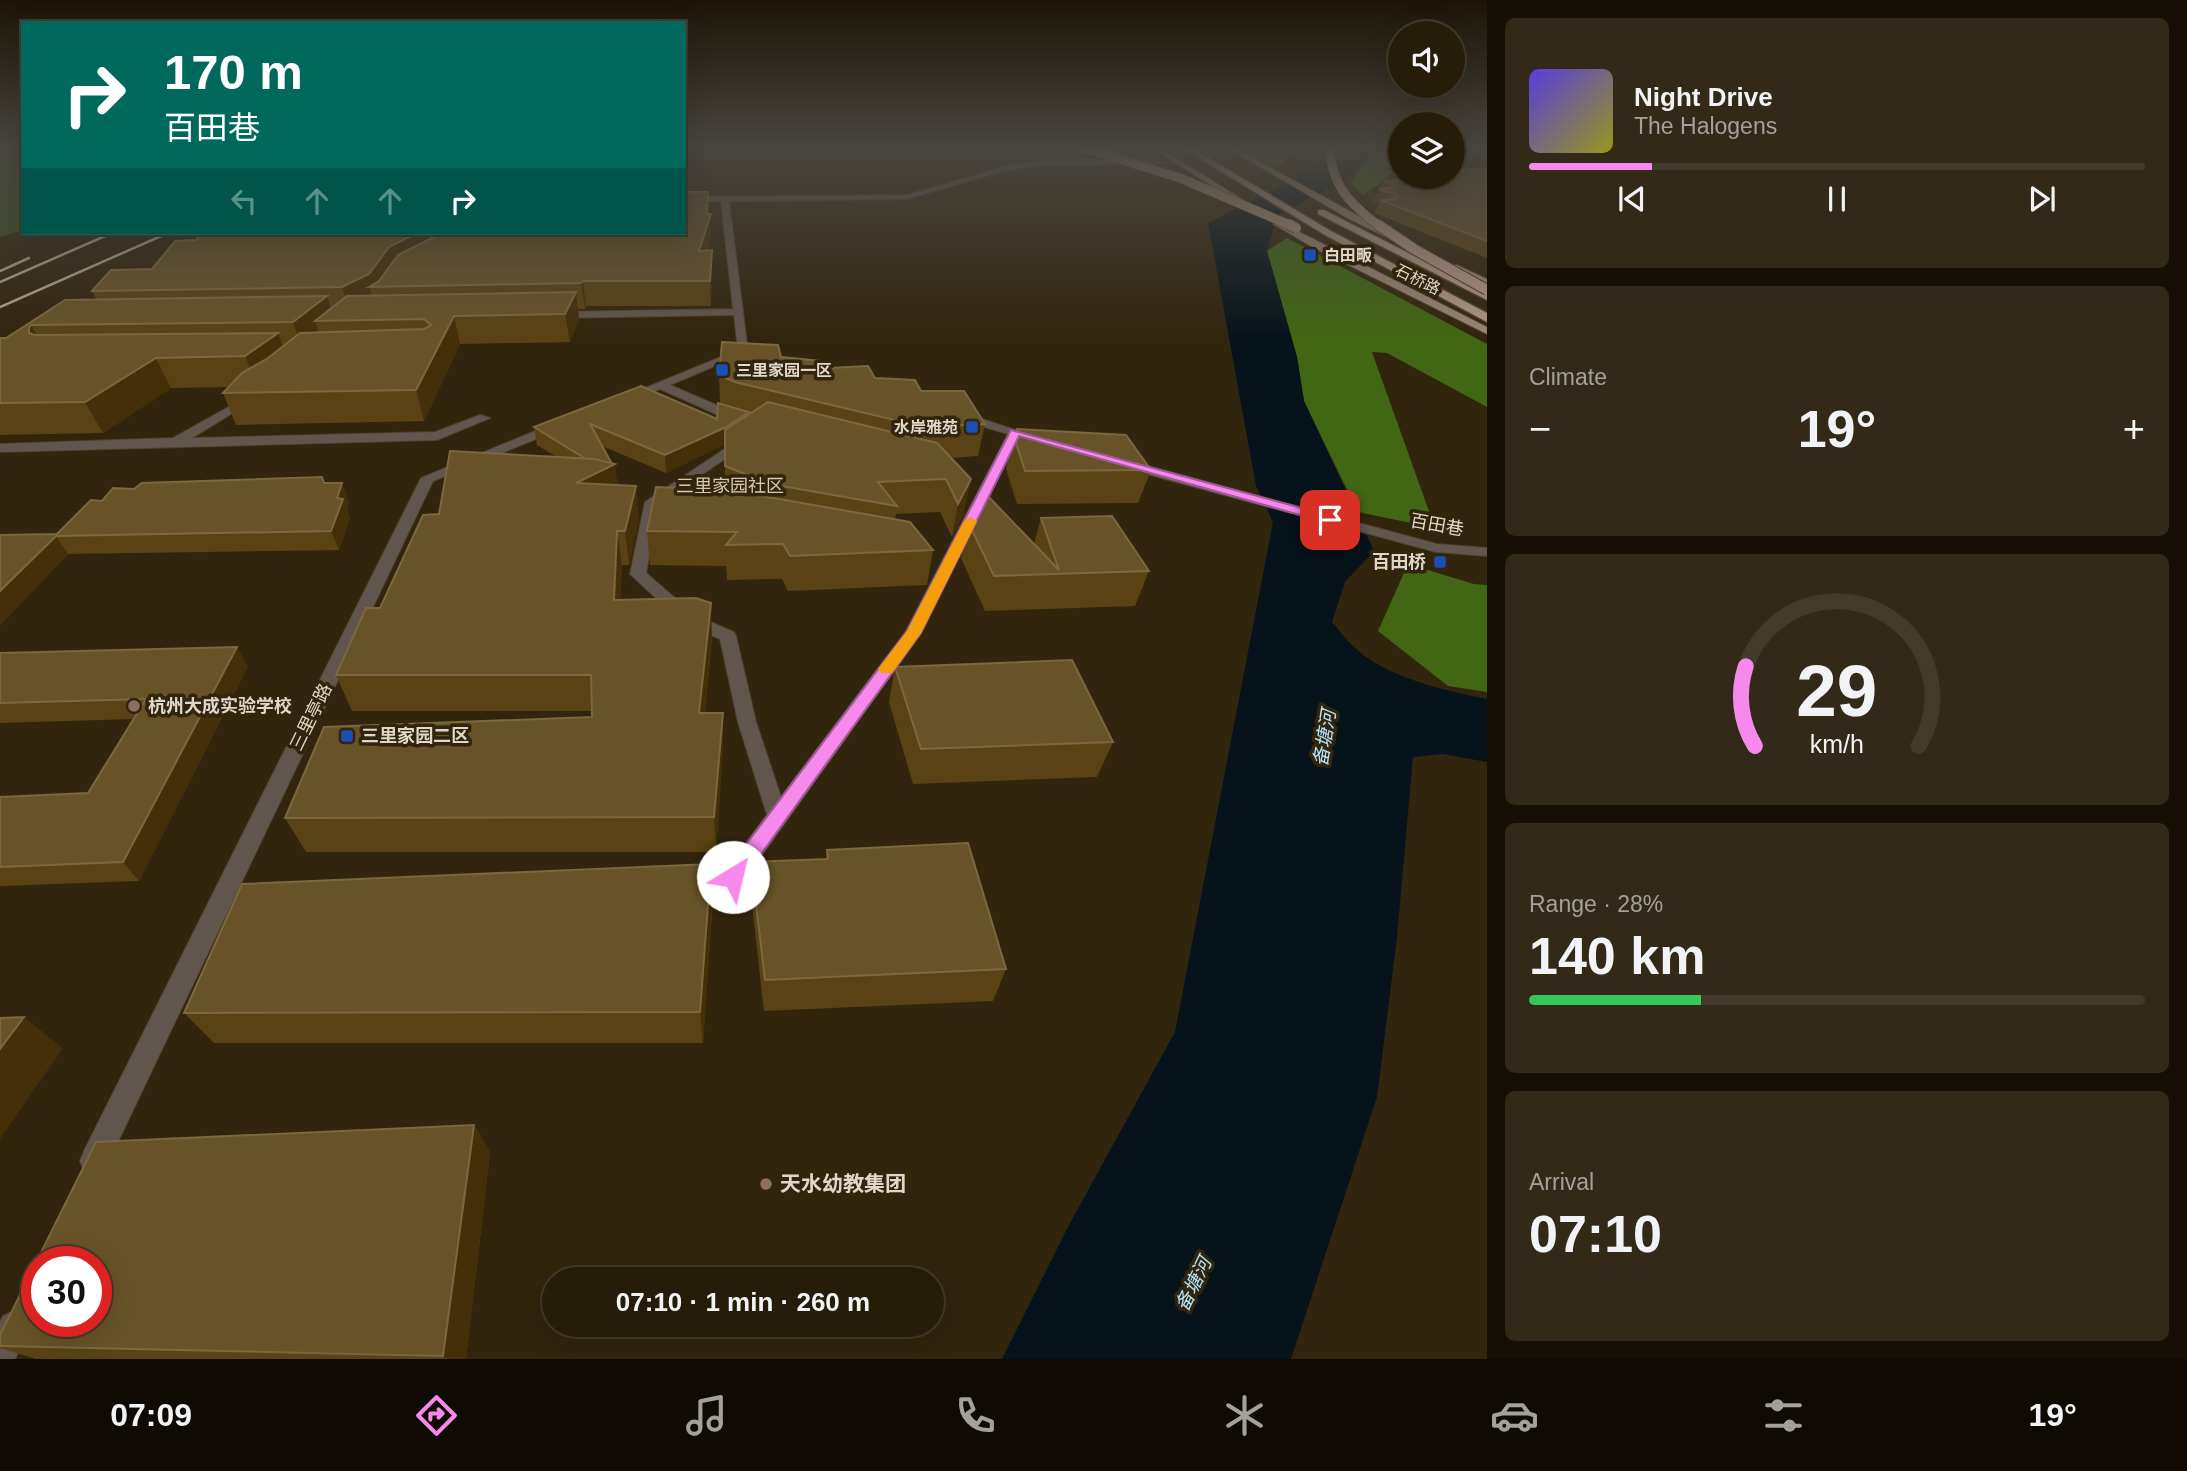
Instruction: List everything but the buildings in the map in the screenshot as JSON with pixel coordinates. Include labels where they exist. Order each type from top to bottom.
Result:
[{"type":"highway","points":[[1255,210],[1397,272]]},
{"type":"highway","points":[[1291,210],[1397,272],[1487,318]]},
{"type":"highway","points":[[1317,210],[1487,297]]},
{"type":"highway","points":[[1364,210],[1417,251],[1487,290]]},
{"type":"main road","name":"石桥路","points":[[1256,210],[1487,331]]},
{"type":"main road","name":"石桥路","points":[[1341,210],[1487,283]]},
{"type":"street","points":[[610,405],[661,384],[749,354],[737,312],[726,210]]},
{"type":"street","points":[[545,315],[737,312]]},
{"type":"street","points":[[646,500],[754,430],[661,384]]},
{"type":"street","points":[[176,442],[263,390]]},
{"type":"street","points":[[944,411],[1041,439]]},
{"type":"street","points":[[0,447],[437,436],[484,418]]},
{"type":"street","name":"三里亭路","points":[[86,1177],[428,478],[572,420]]},
{"type":"street","points":[[664,879],[733,877],[913,633],[945,556],[983,482],[1015,432]]},
{"type":"street","points":[[471,460],[498,466]]},
{"type":"street","name":"百田巷","points":[[1118,462],[1436,548],[1487,552]]},
{"type":"street","points":[[646,500],[671,508]]},
{"type":"street","points":[[646,500],[638,574],[690,620],[728,636],[747,722],[777,815]]},
{"type":"street","points":[[225,893],[253,892]]},
{"type":"street","points":[[0,1356],[21,1312]]},
{"type":"green space","points":[[0,210],[21,210],[21,231],[0,237]]},
{"type":"green space","points":[[1287,238],[1487,344],[1487,407],[1387,353],[1372,352],[1435,528],[1358,512],[1304,401],[1297,357],[1267,251]]},
{"type":"green space","points":[[1408,564],[1474,584],[1487,585],[1487,692],[1448,686],[1378,631]]},
{"type":"water","name":"备塘河","points":[[1233,210],[1286,210],[1277,215],[1267,251],[1297,357],[1304,401],[1374,551],[1345,582],[1332,622],[1354,647],[1382,667],[1435,687],[1487,699],[1487,762],[1443,754],[1413,757],[1397,937],[1377,1097],[1291,1359],[1002,1359],[1069,1225],[1175,1032],[1273,522],[1256,486],[1208,223]]},
{"type":"railway","points":[[0,282],[107,235]]},
{"type":"railway","points":[[0,307],[163,235]]},
{"type":"railway","points":[[0,271],[29,258]]},
{"type":"slow traffic","points":[[886,669],[913,633],[970,521]]},
{"type":"place","name":"白田畈","points":[[1310,255]]},
{"type":"place","name":"三里家园一区","points":[[722,370]]},
{"type":"place","name":"水岸雅苑","points":[[972,427]]},
{"type":"place","name":"百田桥","points":[[1440,562]]},
{"type":"place","name":"杭州大成实验学校","points":[[134,706]]},
{"type":"place","name":"三里家园二区","points":[[347,736]]},
{"type":"place","name":"天水幼教集团","points":[[766,1184]]},
{"type":"district","name":"三里家园社区","points":[[730,486]]},
{"type":"route","points":[[733,877],[913,633],[1015,432],[1330,520]]}]
